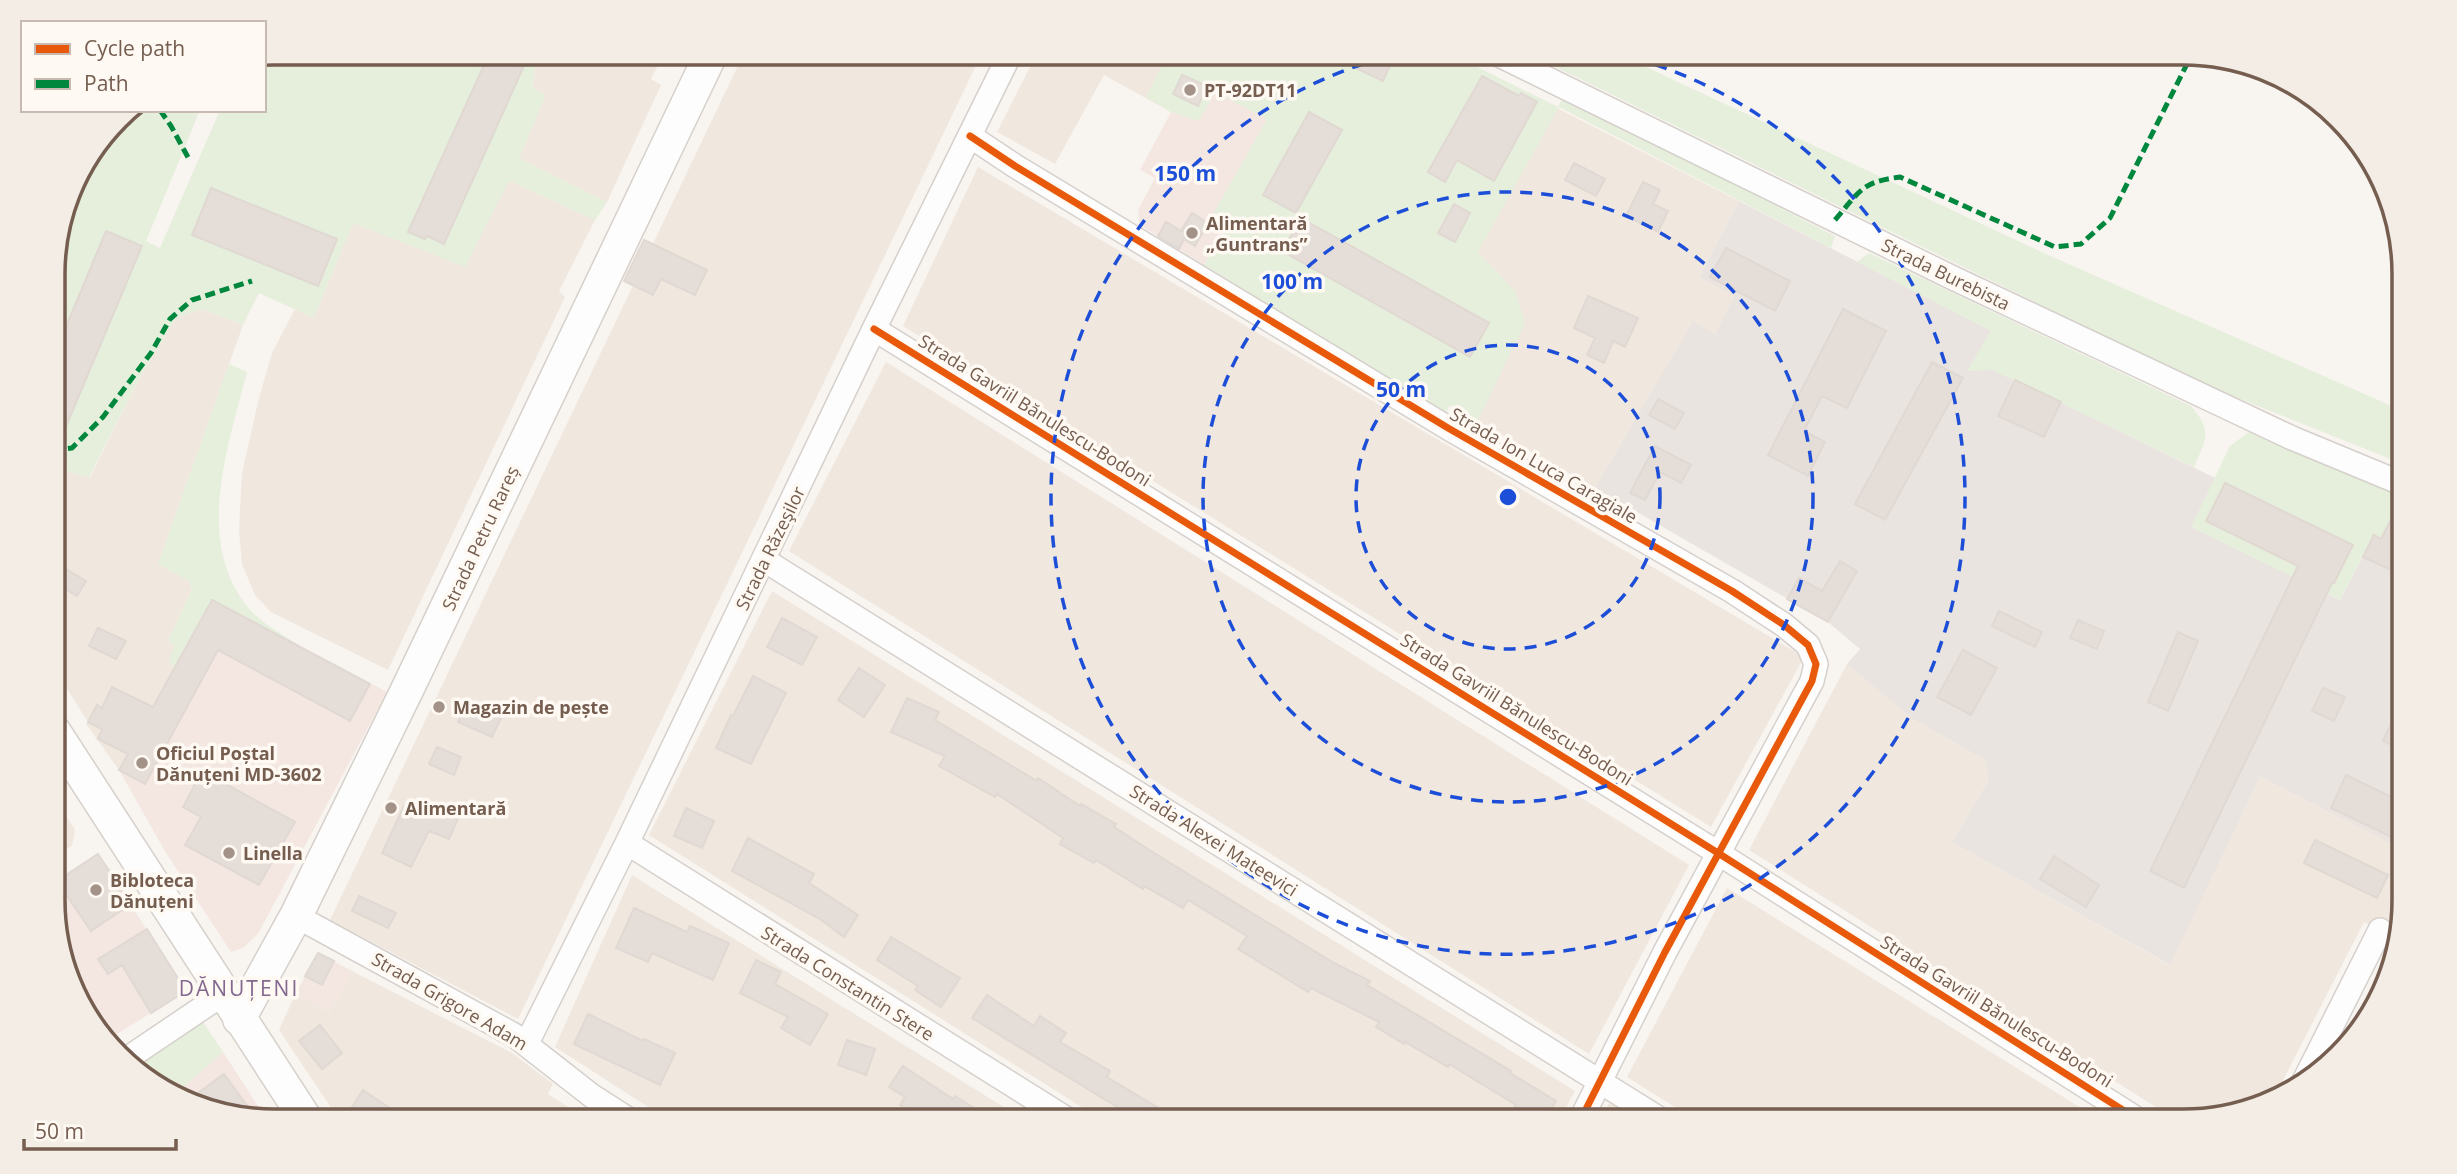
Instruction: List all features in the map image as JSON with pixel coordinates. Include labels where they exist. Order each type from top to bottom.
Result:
[{"type":"main road","name":"Strada Petru Rareș","points":[[231,1007],[296,915],[407,690],[706,65]]},
{"type":"main road","points":[[65,748],[298,1109]]},
{"type":"street","name":"Strada Răzeşilor","points":[[527,1043],[1005,65]]},
{"type":"street","name":"Strada Burebista","points":[[1520,65],[1964,283],[2292,438],[2392,479]]},
{"type":"street","name":"Strada Ion Luca Caragiale","points":[[970,136],[1015,166],[1448,428],[1732,591],[1795,633],[1811,650],[1816,664],[1812,681],[1718,853]]},
{"type":"street","name":"Strada Gavriil Bănulescu-Bodoni","points":[[874,330],[1718,853],[2121,1109]]},
{"type":"street","name":"Strada Alexei Mateevici","points":[[764,559],[1644,1109]]},
{"type":"street","name":"Strada Constantin Stere","points":[[627,843],[1051,1109]]},
{"type":"street","points":[[1586,1109],[1718,853]]},
{"type":"street","name":"Strada Grigore Adam","points":[[296,915],[527,1043],[592,1096],[612,1109]]},
{"type":"street","points":[[2313,1064],[2380,930]]},
{"type":"street","points":[[134,1055],[231,1007]]},
{"type":"shaded area","points":[[535,65],[658,65],[651,79],[661,85],[607,202],[519,158],[545,95],[532,87]]},
{"type":"shaded area","points":[[738,65],[976,65],[518,1019],[330,920]]},
{"type":"shaded area","points":[[1031,65],[1473,65],[1739,201],[1699,277],[1736,296],[1715,334],[1693,322],[1595,488],[1204,265],[1211,255],[1208,223],[1267,119],[1199,121],[1171,112],[1104,75],[1055,164],[997,132]]},
{"type":"shaded area","points":[[1214,92],[1268,119],[1209,222],[1224,231],[1204,265],[1140,225],[1138,210],[1155,178],[1140,170],[1171,112],[1199,121]]},
{"type":"shaded area","points":[[978,167],[1804,657],[1711,827],[903,326]]},
{"type":"shaded area","points":[[512,182],[595,220],[559,291],[565,297],[388,670],[271,612],[255,595],[242,564],[239,530],[242,473],[259,398],[272,353],[295,309],[314,318],[353,223],[465,266],[506,184]]},
{"type":"shaded area","points":[[1739,201],[1992,331],[1968,371],[1992,369],[2215,478],[2192,527],[2340,600],[2374,535],[2392,518],[2392,844],[2260,777],[2170,965],[1952,842],[1988,781],[1985,760],[1911,718],[1847,664],[1860,649],[1828,622],[1595,488],[1693,321],[1715,334],[1735,296],[1699,277]]},
{"type":"shaded area","points":[[202,309],[243,325],[158,564],[189,581],[192,590],[168,640],[174,646],[176,667],[119,770],[86,724],[88,722],[65,685],[65,471],[90,477],[143,372],[176,318]]},
{"type":"shaded area","points":[[886,362],[1689,865],[1589,1054],[789,551]]},
{"type":"shaded area","points":[[772,591],[1575,1091],[1565,1109],[1085,1109],[649,835]]},
{"type":"shaded area","points":[[212,600],[387,692],[258,934],[243,948],[231,952],[166,853],[119,770]]},
{"type":"shaded area","points":[[1847,664],[1911,718],[1985,760],[1988,781],[1952,842],[2169,965],[2260,777],[2392,844],[2392,914],[2389,934],[2364,922],[2281,1084],[2224,1105],[2197,1109],[2159,1109],[1749,850]]},
{"type":"shaded area","points":[[65,814],[75,830],[72,846],[65,849]]},
{"type":"shaded area","points":[[98,854],[186,991],[115,1036],[93,1005],[72,954],[67,928],[65,876]]},
{"type":"shaded area","points":[[632,875],[1007,1109],[651,1109],[555,1047]]},
{"type":"shaded area","points":[[1727,888],[2083,1109],[1678,1109],[1627,1077]]},
{"type":"shaded area","points":[[318,953],[352,971],[329,1013],[296,993]]},
{"type":"shaded area","points":[[352,971],[512,1053],[553,1084],[548,1094],[571,1109],[332,1109],[279,1030],[296,993],[329,1013]]},
{"type":"shaded area","points":[[223,1052],[259,1108],[220,1102],[183,1088]]},
{"type":"shaded area","points":[[1609,1103],[1619,1109],[1606,1109]]},
{"type":"green space","points":[[266,65],[535,65],[532,87],[546,95],[519,158],[607,202],[595,220],[512,182],[508,183],[465,267],[353,223],[314,318],[259,293],[243,325],[203,309],[176,318],[143,372],[89,477],[65,471],[65,260],[72,220],[81,194],[108,146],[142,112],[199,112],[146,241],[160,248],[219,112],[266,112]]},
{"type":"green space","points":[[1162,65],[1473,65],[1558,107],[1563,98],[1835,236],[1831,248],[1559,107],[1478,252],[1515,291],[1525,323],[1477,422],[1450,405],[1445,414],[1204,265],[1224,231],[1208,223],[1267,119],[1215,92],[1199,121],[1171,112],[1146,98]]},
{"type":"green space","points":[[1551,65],[1642,65],[2048,255],[2392,406],[2392,460],[2200,383]]},
{"type":"green space","points":[[1869,253],[2191,406],[2205,429],[2202,449],[2194,467],[1992,370],[1967,371],[1991,331],[1857,262]]},
{"type":"green space","points":[[229,364],[247,372],[224,464],[219,527],[223,557],[234,586],[252,612],[304,649],[212,600],[176,667],[169,663],[174,646],[168,640],[192,590],[189,581],[158,564]]},
{"type":"green space","points":[[2249,432],[2392,492],[2392,521],[2381,539],[2373,536],[2340,600],[2191,527],[2230,446]]},
{"type":"green space","points":[[203,1022],[223,1052],[183,1088],[142,1062]]},
{"type":"building","points":[[484,65],[516,65],[523,68],[444,244],[427,236],[425,239],[408,232]]},
{"type":"building","points":[[1349,65],[1390,65],[1383,81]]},
{"type":"building","name":"PT-92DT11","points":[[1182,75],[1207,86],[1198,106],[1173,94]]},
{"type":"building","points":[[1482,76],[1519,96],[1521,93],[1537,102],[1494,181],[1457,160],[1445,182],[1428,172]]},
{"type":"building","points":[[1309,112],[1342,130],[1296,213],[1263,195]]},
{"type":"building","points":[[1574,163],[1605,179],[1596,196],[1565,180]]},
{"type":"building","points":[[1643,182],[1660,190],[1653,204],[1668,211],[1658,232],[1626,216]]},
{"type":"building","points":[[211,188],[337,239],[318,286],[192,235]]},
{"type":"building","points":[[1454,204],[1470,213],[1455,242],[1438,233]]},
{"type":"building","points":[[1192,213],[1208,223],[1195,246],[1184,239],[1179,249],[1158,236],[1166,222],[1181,231]]},
{"type":"building","points":[[1301,218],[1489,323],[1470,357],[1282,251]]},
{"type":"building","points":[[106,231],[142,246],[65,429],[65,329]]},
{"type":"building","points":[[644,240],[707,270],[695,295],[661,279],[653,295],[624,281]]},
{"type":"building","points":[[1726,248],[1790,281],[1775,311],[1710,277]]},
{"type":"building","points":[[1588,296],[1638,318],[1625,347],[1613,341],[1604,363],[1587,355],[1595,338],[1574,328]]},
{"type":"building","points":[[1843,309],[1886,331],[1847,408],[1822,396],[1804,431],[1825,442],[1808,476],[1768,455]]},
{"type":"building","points":[[1932,362],[1963,378],[1885,520],[1855,504]]},
{"type":"building","points":[[2015,380],[2061,402],[2044,437],[1998,416]]},
{"type":"building","points":[[1658,399],[1684,413],[1675,429],[1649,415]]},
{"type":"building","points":[[1655,446],[1691,465],[1681,483],[1660,472],[1645,500],[1630,493]]},
{"type":"building","points":[[2225,483],[2353,545],[2184,888],[2150,871],[2298,566],[2206,521]]},
{"type":"building","points":[[2392,518],[2391,570],[2363,557],[2374,535],[2381,539]]},
{"type":"building","points":[[1840,561],[1857,571],[1828,622],[1787,599],[1799,578],[1822,591]]},
{"type":"building","points":[[65,569],[86,581],[77,596],[65,589]]},
{"type":"building","points":[[212,600],[370,684],[350,721],[218,650],[145,784],[119,770],[128,754],[98,739],[102,729],[88,722],[97,705],[102,708],[112,687],[153,707]]},
{"type":"building","points":[[1999,611],[2042,632],[2035,647],[1992,626]]},
{"type":"building","points":[[782,618],[817,637],[802,665],[767,647]]},
{"type":"building","points":[[2078,620],[2104,631],[2097,649],[2070,638]]},
{"type":"building","points":[[98,628],[126,641],[116,659],[89,646]]},
{"type":"building","points":[[2178,632],[2198,641],[2168,711],[2148,702]]},
{"type":"building","points":[[1963,650],[1997,668],[1971,715],[1937,697]]},
{"type":"building","points":[[859,668],[885,685],[864,717],[838,700]]},
{"type":"building","points":[[753,676],[786,693],[751,764],[716,748]]},
{"type":"building","points":[[2323,688],[2345,697],[2334,721],[2312,711]]},
{"type":"building","points":[[907,698],[939,712],[935,720],[1037,781],[1038,778],[1080,806],[1081,804],[1116,824],[1114,827],[1162,858],[1334,963],[1370,981],[1367,985],[1556,1101],[1551,1109],[1514,1109],[1516,1105],[1449,1064],[1448,1067],[1376,1027],[1379,1022],[1311,988],[1308,992],[1238,949],[1247,936],[1188,900],[1183,908],[1144,886],[1143,889],[1096,860],[1094,863],[1060,844],[1063,838],[997,794],[995,797],[939,766],[945,756],[891,732]]},
{"type":"building","points":[[467,703],[501,718],[492,737],[458,722]]},
{"type":"building","points":[[2392,722],[2392,745],[2383,741]]},
{"type":"building","points":[[437,747],[461,757],[454,775],[429,764]]},
{"type":"building","points":[[202,771],[295,822],[259,885],[185,845],[201,817],[183,807]]},
{"type":"building","points":[[2346,775],[2392,797],[2392,837],[2331,808]]},
{"type":"building","points":[[418,799],[459,816],[449,839],[429,831],[411,867],[382,853],[404,806],[413,809]]},
{"type":"building","points":[[686,808],[714,821],[702,848],[674,836]]},
{"type":"building","points":[[748,838],[814,874],[809,883],[858,915],[844,937],[820,919],[732,871]]},
{"type":"building","points":[[2315,840],[2388,875],[2377,898],[2304,863]]},
{"type":"building","points":[[98,854],[131,904],[91,931],[65,893],[65,876]]},
{"type":"building","points":[[2054,856],[2099,885],[2086,907],[2040,879]]},
{"type":"building","points":[[359,896],[396,913],[388,928],[352,911]]},
{"type":"building","points":[[634,908],[687,932],[690,926],[729,943],[713,980],[652,953],[648,962],[616,948]]},
{"type":"building","points":[[147,929],[186,991],[151,1013],[122,965],[108,974],[98,959]]},
{"type":"building","points":[[891,937],[960,978],[941,1007],[915,990],[918,986],[877,960]]},
{"type":"building","points":[[318,953],[334,961],[322,985],[305,976]]},
{"type":"building","points":[[756,960],[781,972],[775,984],[828,1014],[810,1045],[781,1028],[788,1017],[740,993]]},
{"type":"building","points":[[987,995],[1034,1026],[1040,1016],[1066,1033],[1060,1042],[1110,1071],[1107,1077],[1157,1107],[1120,1109],[972,1018]]},
{"type":"building","points":[[588,1014],[643,1041],[644,1039],[675,1053],[660,1085],[574,1044]]},
{"type":"building","points":[[320,1025],[342,1053],[322,1069],[299,1041]]},
{"type":"building","points":[[847,1040],[875,1049],[866,1075],[838,1065]]},
{"type":"building","points":[[903,1066],[953,1099],[955,1096],[976,1109],[906,1109],[900,1105],[905,1097],[889,1087]]},
{"type":"building","points":[[224,1074],[248,1107],[220,1102],[198,1093]]},
{"type":"building","points":[[363,1090],[391,1109],[351,1109]]},
{"type":"marked path","points":[[1835,220],[1856,195],[1869,185],[1900,177],[2055,247],[2081,244],[2110,218],[2186,65]]},
{"type":"marked path","points":[[161,112],[190,161]]},
{"type":"marked path","points":[[65,449],[72,448],[103,417],[151,353],[170,319],[192,300],[252,281]]},
{"type":"cycle path","points":[[970,136],[1015,166],[1448,428],[1732,591],[1784,625],[1808,645],[1816,664],[1812,681],[1665,952],[1586,1109]]},
{"type":"cycle path","points":[[874,329],[1718,853],[2121,1109]]},
{"type":"place","name":"PT-92DT11","points":[[1190,90]]},
{"type":"place","name":"Alimentară „Guntrans”","points":[[1192,233]]},
{"type":"place","name":"Magazin de pește","points":[[439,707]]},
{"type":"place","name":"Oficiul Poștal Dănuțeni MD-3602","points":[[142,763]]},
{"type":"place","name":"Alimentară","points":[[391,808]]},
{"type":"place","name":"Linella","points":[[229,853]]},
{"type":"place","name":"Bibloteca Dănuțeni","points":[[96,890]]},
{"type":"district","name":"DĂNUȚENI","points":[[239,988]]}]
